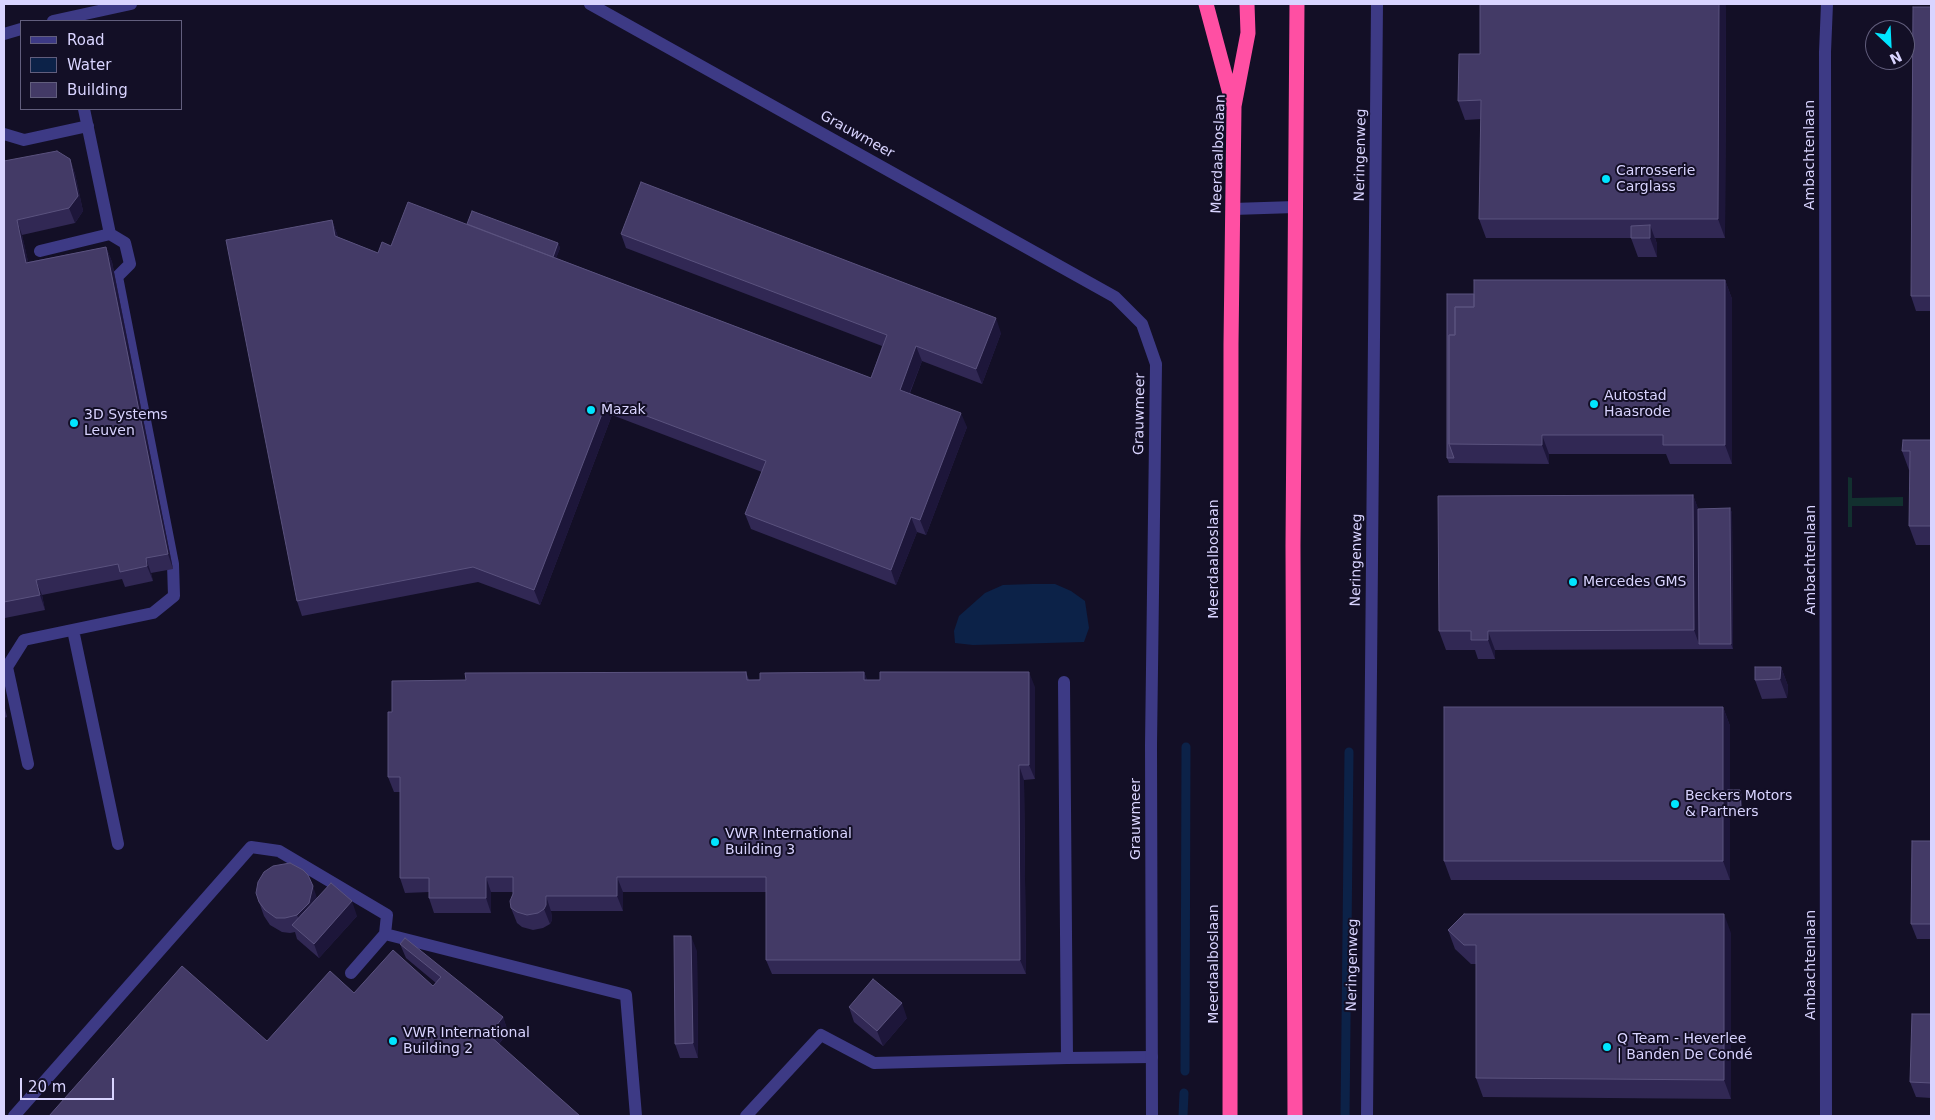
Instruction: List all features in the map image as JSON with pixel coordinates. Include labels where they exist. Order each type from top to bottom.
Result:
[{"type":"highway","points":[[1206,4],[1234,106]]},
{"type":"highway","name":"Meerdaalboslaan","points":[[1230,1116],[1231,344],[1234,106],[1248,33],[1247,4]]},
{"type":"highway","points":[[1295,1116],[1293,535],[1297,4]]},
{"type":"street","points":[[62,20],[132,4]]},
{"type":"street","name":"Grauwmeer","points":[[590,4],[1115,297],[1142,324],[1156,364],[1151,745],[1152,1116]]},
{"type":"street","name":"Neringenweg","points":[[1367,1116],[1377,4]]},
{"type":"street","name":"Ambachtenlaan","points":[[1826,1116],[1825,52],[1828,4]]},
{"type":"street","points":[[4,34],[20,30]]},
{"type":"street","points":[[84,110],[110,234]]},
{"type":"street","points":[[4,134],[24,140],[88,126]]},
{"type":"street","points":[[1233,209],[1296,208]]},
{"type":"street","points":[[28,764],[7,667],[24,640],[153,613],[174,596],[173,564],[117,277],[130,264],[125,242],[110,234],[40,251]]},
{"type":"street","points":[[73,630],[118,844]]},
{"type":"street","points":[[1064,682],[1067,1058]]},
{"type":"street","points":[[14,1116],[185,925],[251,847],[279,851],[387,916],[385,934],[351,973]]},
{"type":"street","points":[[385,934],[626,995],[636,1116]]},
{"type":"street","points":[[746,1116],[821,1035],[874,1063],[1152,1057]]},
{"type":"green space","points":[[1848,477],[1852,478],[1852,498],[1903,497],[1903,506],[1852,506],[1852,527],[1848,527]]},
{"type":"water","points":[[1055,584],[1071,591],[1085,601],[1089,628],[1084,642],[973,645],[955,643],[954,631],[959,616],[985,593],[1003,585]]},
{"type":"building","name":"Carrosserie Carglass","points":[[1480,4],[1719,4],[1718,219],[1479,219],[1481,100],[1458,101],[1459,54],[1480,54]]},
{"type":"building","points":[[1913,7],[1931,7],[1931,296],[1911,296],[1913,70],[1915,70],[1915,20],[1913,20]]},
{"type":"building","name":"3D Systems Leuven","points":[[57,151],[70,159],[78,196],[69,208],[17,220],[26,263],[106,247],[168,554],[146,558],[147,566],[120,572],[118,564],[36,580],[40,595],[4,602],[4,161]]},
{"type":"building","name":"Mazak","points":[[641,182],[996,318],[976,369],[916,346],[900,390],[961,413],[920,520],[911,517],[891,570],[745,514],[766,461],[607,401],[534,590],[473,567],[297,601],[226,240],[332,220],[335,236],[378,253],[382,242],[391,246],[408,202],[871,378],[887,335],[621,234]]},
{"type":"building","points":[[472,211],[558,243],[553,257],[467,224]]},
{"type":"building","points":[[1650,225],[1650,238],[1631,238],[1631,226]]},
{"type":"building","name":"Autostad Haasrode","points":[[1474,280],[1725,280],[1725,445],[1663,445],[1663,435],[1542,435],[1542,445],[1449,444],[1449,335],[1455,335],[1455,307],[1474,307]]},
{"type":"building","points":[[1447,294],[1474,294],[1474,307],[1455,307],[1455,335],[1449,335],[1449,444],[1454,458],[1447,458]]},
{"type":"building","points":[[1903,440],[1931,440],[1931,526],[1909,526],[1910,451],[1902,451]]},
{"type":"building","name":"Mercedes GMS","points":[[1693,495],[1694,630],[1488,631],[1488,640],[1471,640],[1471,631],[1439,631],[1438,496]]},
{"type":"building","points":[[1730,508],[1731,644],[1699,644],[1698,509]]},
{"type":"building","points":[[1755,667],[1781,667],[1780,679],[1755,680]]},
{"type":"building","name":"VWR International Building 3","points":[[746,672],[747,680],[760,680],[760,673],[864,672],[864,680],[880,680],[880,672],[1029,672],[1029,765],[1019,765],[1020,960],[766,960],[766,877],[617,877],[617,896],[546,896],[544,909],[538,913],[527,915],[511,908],[513,877],[486,877],[486,898],[429,898],[429,878],[400,878],[400,777],[388,777],[388,712],[392,712],[392,681],[466,680],[465,673]]},
{"type":"building","points":[[1444,707],[1723,707],[1723,861],[1444,861]]},
{"type":"building","points":[[1728,790],[1740,790],[1741,808],[1728,808]]},
{"type":"building","points":[[1912,841],[1931,841],[1931,924],[1911,924]]},
{"type":"building","points":[[290,863],[308,875],[313,886],[309,903],[297,915],[276,918],[265,910],[259,902],[256,893],[258,882],[264,872],[273,866]]},
{"type":"building","points":[[331,883],[352,901],[314,944],[292,925]]},
{"type":"building","name":"Q Team - Heverlee | Banden De Condé","points":[[1464,914],[1724,914],[1724,1080],[1476,1078],[1476,945],[1464,945],[1448,930]]},
{"type":"building","points":[[674,936],[691,936],[693,1043],[675,1044]]},
{"type":"building","name":"VWR International Building 2","points":[[405,938],[503,1017],[489,1035],[580,1116],[49,1116],[182,966],[267,1041],[330,971],[354,993],[393,950],[433,986],[441,977],[400,944]]},
{"type":"building","points":[[873,979],[902,1003],[877,1031],[849,1007]]},
{"type":"building","points":[[1912,1014],[1931,1014],[1931,1083],[1910,1082]]},
{"type":"waterway","points":[[1185,1071],[1186,747]]},
{"type":"waterway","points":[[1345,1116],[1349,752]]},
{"type":"waterway","points":[[1183,1116],[1184,1093]]},
{"type":"place","name":"Carrosserie Carglass","points":[[1606,179]]},
{"type":"place","name":"Autostad Haasrode","points":[[1594,404]]},
{"type":"place","name":"Mazak","points":[[591,410]]},
{"type":"place","name":"3D Systems Leuven","points":[[74,423]]},
{"type":"place","name":"Mercedes GMS","points":[[1573,582]]},
{"type":"place","name":"Beckers Motors & Partners","points":[[1675,804]]},
{"type":"place","name":"VWR International Building 3","points":[[715,842]]},
{"type":"place","name":"VWR International Building 2","points":[[393,1041]]},
{"type":"place","name":"Q Team - Heverlee | Banden De Condé","points":[[1607,1047]]}]
